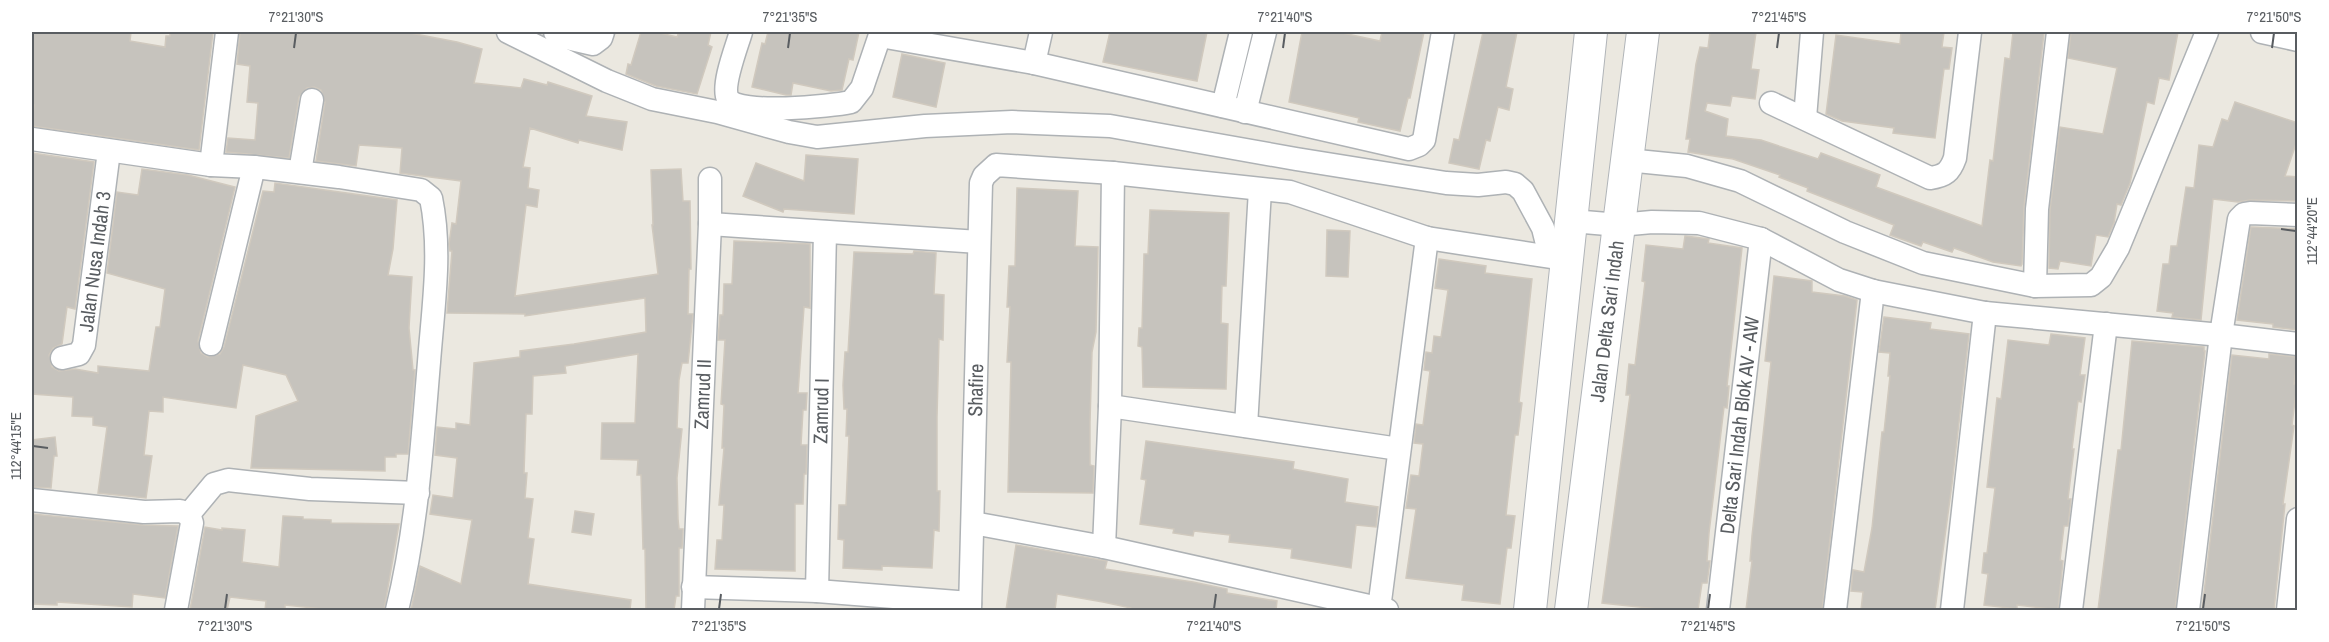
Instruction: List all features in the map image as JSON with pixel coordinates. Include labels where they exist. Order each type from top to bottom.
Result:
[{"type":"street","points":[[211,165],[227,32]]},
{"type":"street","points":[[508,32],[607,81],[652,99],[717,112],[817,137],[925,126],[1012,122],[1110,126],[1446,183],[1515,184],[1523,191],[1559,258]]},
{"type":"street","points":[[555,32],[567,38],[593,44],[601,38],[603,32]]},
{"type":"street","points":[[741,32],[726,89],[728,99],[733,104],[744,107],[828,107],[851,102],[862,88],[880,34],[1034,63],[1409,149],[1415,148],[1424,140],[1443,32]]},
{"type":"street","points":[[1034,63],[1041,32]]},
{"type":"street","points":[[1234,109],[1241,32]]},
{"type":"street","points":[[1234,109],[1265,32]]},
{"type":"street","points":[[1530,610],[1552,407],[1559,258],[1572,221],[1592,32]]},
{"type":"street","name":"Jalan Delta Sari Indah","points":[[1570,610],[1643,32]]},
{"type":"street","points":[[1789,110],[1797,32]]},
{"type":"street","points":[[1789,110],[1812,32]]},
{"type":"street","points":[[1789,110],[1930,178],[1942,176],[1951,171],[1955,158],[1970,32]]},
{"type":"street","points":[[2035,286],[2037,208],[2058,32]]},
{"type":"street","points":[[1627,160],[1686,166],[1740,181],[1845,232],[1923,263],[2035,286],[2091,285],[2101,278],[2118,248],[2207,32]]},
{"type":"street","points":[[2262,32],[2298,40]]},
{"type":"street","points":[[300,172],[312,100]]},
{"type":"street","points":[[32,139],[211,165],[254,166],[300,172],[421,190],[431,198],[437,227],[418,493],[397,610]]},
{"type":"street","name":"Jalan Nusa Indah 3","points":[[62,358],[79,354],[84,345],[109,151]]},
{"type":"street","name":"Shafire","points":[[970,607],[974,523],[981,183],[984,176],[996,165],[1113,173]]},
{"type":"street","points":[[211,344],[254,166]]},
{"type":"street","points":[[1104,547],[1110,406],[1113,173],[1290,192],[1305,195],[1335,208],[1427,238],[1559,258]]},
{"type":"street","name":"Zamrud II","points":[[693,610],[710,179]]},
{"type":"street","points":[[1246,426],[1260,190]]},
{"type":"street","points":[[2188,610],[2221,334],[2239,219],[2244,214],[2250,213],[2298,215]]},
{"type":"street","points":[[1572,221],[1619,225],[1652,222],[1699,224],[1761,239],[1839,280],[1874,291],[1985,313],[2221,334],[2298,344]]},
{"type":"street","points":[[710,224],[980,242]]},
{"type":"street","name":"Zamrud I","points":[[817,591],[825,232]]},
{"type":"street","points":[[974,523],[1104,547],[1383,610],[1400,449],[1427,238]]},
{"type":"street","name":"Delta Sari Indah Blok AV - AW","points":[[1718,610],[1761,239]]},
{"type":"street","points":[[1835,610],[1874,291]]},
{"type":"street","points":[[1952,610],[1985,313]]},
{"type":"street","points":[[2072,610],[2106,324]]},
{"type":"street","points":[[1110,406],[1400,449]]},
{"type":"street","points":[[1552,407],[1596,411]]},
{"type":"street","points":[[189,514],[214,484],[228,480],[310,489],[418,493]]},
{"type":"street","points":[[32,500],[144,512],[180,511],[189,514]]},
{"type":"street","points":[[176,610],[192,523],[189,514]]},
{"type":"street","points":[[2288,610],[2298,519]]},
{"type":"street","points":[[693,587],[817,591],[900,604],[970,607]]},
{"type":"building","points":[[32,32],[131,32],[130,41],[165,47],[166,36],[170,36],[170,32],[213,32],[199,150],[32,126],[34,105],[32,105]]},
{"type":"building","points":[[240,32],[405,32],[457,42],[482,49],[474,83],[521,88],[524,79],[547,85],[548,82],[592,96],[586,116],[627,122],[622,150],[579,140],[578,143],[530,128],[523,167],[530,168],[528,188],[539,190],[537,207],[526,205],[515,296],[658,274],[652,225],[651,170],[681,169],[683,201],[690,201],[691,269],[689,269],[688,314],[693,314],[688,363],[682,363],[679,380],[677,428],[682,429],[677,478],[678,519],[679,529],[683,531],[682,548],[679,548],[679,596],[676,596],[674,610],[646,610],[645,549],[643,549],[641,475],[637,475],[638,460],[601,459],[602,423],[635,423],[638,354],[565,366],[566,373],[533,376],[532,414],[526,414],[524,473],[527,473],[525,498],[533,499],[528,538],[534,539],[528,584],[631,600],[630,610],[411,610],[420,566],[461,584],[472,520],[430,514],[433,495],[453,498],[457,458],[435,455],[437,427],[456,429],[456,423],[470,425],[474,363],[520,357],[520,351],[646,332],[645,298],[525,316],[525,314],[447,313],[452,251],[450,251],[449,244],[452,223],[456,224],[461,181],[400,173],[402,148],[359,145],[356,166],[316,161],[325,102],[321,90],[314,87],[307,88],[299,97],[289,158],[226,152],[228,138],[255,140],[258,103],[247,102],[250,66],[237,64]]},
{"type":"building","points":[[641,32],[656,32],[677,37],[679,32],[711,32],[708,45],[712,47],[697,94],[656,86],[626,74]]},
{"type":"building","points":[[768,32],[859,32],[853,60],[849,59],[842,90],[831,91],[793,83],[791,95],[786,95],[752,87],[762,43],[765,44]]},
{"type":"building","points":[[1110,32],[1207,32],[1197,81],[1103,62]]},
{"type":"building","points":[[1302,32],[1338,32],[1380,41],[1382,32],[1424,32],[1410,98],[1408,98],[1400,131],[1358,122],[1359,118],[1289,102]]},
{"type":"building","points":[[1483,32],[1517,32],[1506,87],[1513,89],[1509,110],[1498,107],[1490,141],[1486,140],[1479,169],[1449,163],[1454,139],[1459,140]]},
{"type":"building","points":[[1710,32],[1756,32],[1751,69],[1759,70],[1755,99],[1732,96],[1730,106],[1707,103],[1705,111],[1728,119],[1726,136],[1761,140],[1818,159],[1821,153],[1880,175],[1876,187],[1982,226],[1990,160],[1993,161],[2005,58],[2010,59],[2013,32],[2044,33],[2024,207],[2021,266],[1993,262],[1954,248],[1952,252],[1923,242],[1921,246],[1890,235],[1894,225],[1807,191],[1808,188],[1779,177],[1780,175],[1733,159],[1688,152],[1690,139],[1686,139],[1696,64],[1700,47],[1708,48]]},
{"type":"building","points":[[1901,32],[1944,32],[1942,47],[1952,48],[1949,69],[1944,69],[1935,138],[1893,133],[1894,128],[1842,121],[1826,114],[1836,35],[1900,44]]},
{"type":"building","points":[[2071,32],[2178,32],[2169,80],[2159,78],[2154,104],[2147,102],[2130,183],[2121,205],[2117,204],[2114,223],[2108,237],[2096,235],[2091,266],[2060,261],[2058,269],[2049,268],[2050,210],[2060,127],[2103,134],[2117,68],[2068,58]]},
{"type":"building","points":[[902,54],[945,63],[936,107],[893,97]]},
{"type":"building","points":[[2235,102],[2298,123],[2298,138],[2285,176],[2298,177],[2298,201],[2238,202],[2213,199],[2201,320],[2172,317],[2173,313],[2157,311],[2163,264],[2169,264],[2171,246],[2177,246],[2186,187],[2194,188],[2199,145],[2213,147],[2222,119],[2228,121]]},
{"type":"building","points":[[32,153],[94,162],[75,309],[67,307],[62,344],[53,348],[49,355],[52,367],[59,371],[75,369],[98,373],[98,366],[149,371],[156,327],[160,327],[165,289],[107,273],[117,192],[138,195],[142,169],[188,175],[235,187],[198,341],[201,353],[208,357],[220,354],[224,347],[263,191],[274,192],[275,183],[397,200],[393,249],[388,275],[412,277],[409,328],[413,370],[415,370],[408,454],[385,457],[385,471],[251,468],[256,416],[298,401],[286,375],[243,365],[236,408],[163,397],[163,412],[149,411],[144,455],[152,456],[146,498],[98,493],[107,427],[93,425],[93,417],[72,416],[73,397],[32,394]]},
{"type":"building","points":[[806,155],[858,159],[854,214],[784,209],[783,212],[743,196],[756,163],[804,181]]},
{"type":"building","points":[[1017,188],[1078,191],[1075,246],[1098,247],[1096,332],[1092,352],[1090,422],[1090,465],[1094,466],[1093,493],[1008,492],[1011,362],[1007,362],[1010,307],[1007,307],[1009,266],[1015,266]]},
{"type":"building","points":[[1150,210],[1229,213],[1226,286],[1222,286],[1221,323],[1228,324],[1226,389],[1143,387],[1142,347],[1138,346],[1139,328],[1142,328],[1144,254],[1148,254]]},
{"type":"building","points":[[2251,227],[2298,229],[2298,330],[2273,327],[2273,324],[2237,320]]},
{"type":"building","points":[[1327,230],[1350,231],[1348,277],[1326,276]]},
{"type":"building","points":[[1685,236],[1709,239],[1708,243],[1742,248],[1727,386],[1729,386],[1727,408],[1724,407],[1709,533],[1707,561],[1710,561],[1707,583],[1702,583],[1698,610],[1667,610],[1602,603],[1630,395],[1626,395],[1629,364],[1635,365],[1645,282],[1642,281],[1646,245],[1683,249]]},
{"type":"building","points":[[734,241],[810,244],[810,308],[804,307],[798,393],[807,393],[806,410],[803,410],[801,445],[807,445],[806,474],[804,474],[803,504],[795,504],[795,571],[715,569],[717,540],[722,540],[724,505],[719,505],[724,448],[722,448],[724,405],[721,404],[725,340],[718,340],[720,315],[723,315],[724,284],[732,284]]},
{"type":"building","points":[[914,251],[936,253],[934,294],[944,295],[943,340],[939,339],[937,417],[939,531],[934,530],[932,568],[882,566],[882,570],[843,568],[844,540],[838,539],[839,505],[846,505],[849,436],[846,436],[847,409],[844,409],[843,385],[845,352],[848,352],[854,252],[913,254]]},
{"type":"building","points":[[1439,259],[1486,266],[1485,273],[1532,279],[1519,402],[1522,403],[1518,435],[1515,435],[1506,515],[1515,516],[1511,548],[1507,548],[1500,604],[1462,600],[1464,585],[1406,578],[1416,509],[1406,508],[1411,475],[1419,476],[1423,444],[1414,443],[1416,424],[1423,425],[1430,371],[1424,370],[1426,352],[1432,353],[1434,336],[1441,337],[1448,290],[1435,288]]},
{"type":"building","points":[[1774,276],[1812,281],[1812,292],[1845,296],[1857,300],[1822,610],[1746,610],[1771,362],[1765,361]]},
{"type":"building","points":[[1884,317],[1931,323],[1930,329],[1969,334],[1935,610],[1861,610],[1863,592],[1851,591],[1853,570],[1864,572],[1872,528],[1882,432],[1884,432],[1890,353],[1879,352]]},
{"type":"building","points":[[2051,334],[2085,338],[2080,375],[2085,375],[2081,402],[2078,401],[2072,449],[2074,449],[2068,499],[2071,499],[2068,526],[2064,526],[2060,560],[2063,561],[2058,610],[2017,605],[2017,609],[1984,605],[1988,574],[1982,573],[1984,553],[1987,553],[1995,488],[1987,487],[1997,398],[2001,399],[2008,340],[2049,345]]},
{"type":"building","points":[[2132,341],[2204,347],[2205,351],[2175,610],[2098,610],[2118,450],[2121,450]]},
{"type":"building","points":[[2269,354],[2297,357],[2294,384],[2297,384],[2292,425],[2294,426],[2283,504],[2285,504],[2274,610],[2202,610],[2232,355],[2269,359]]},
{"type":"building","points":[[55,437],[57,456],[54,456],[51,488],[32,487],[32,440]]},
{"type":"building","points":[[1146,441],[1294,462],[1293,469],[1348,479],[1345,502],[1378,507],[1376,527],[1356,525],[1351,568],[1291,558],[1292,549],[1229,542],[1230,535],[1194,531],[1193,536],[1173,533],[1174,529],[1140,524],[1146,480],[1141,479]]},
{"type":"building","points":[[575,511],[594,514],[591,535],[572,532]]},
{"type":"building","points":[[32,514],[143,525],[178,526],[165,598],[133,594],[132,607],[57,602],[57,605],[32,604]]},
{"type":"building","points":[[283,516],[331,520],[331,523],[399,524],[384,610],[333,610],[285,605],[285,610],[265,610],[266,601],[230,597],[227,610],[190,610],[205,527],[245,530],[242,562],[279,567]]},
{"type":"building","points":[[1016,545],[1107,561],[1105,569],[1193,582],[1227,589],[1227,593],[1277,601],[1276,610],[1131,610],[1131,608],[1057,594],[1055,610],[1006,610]]}]
